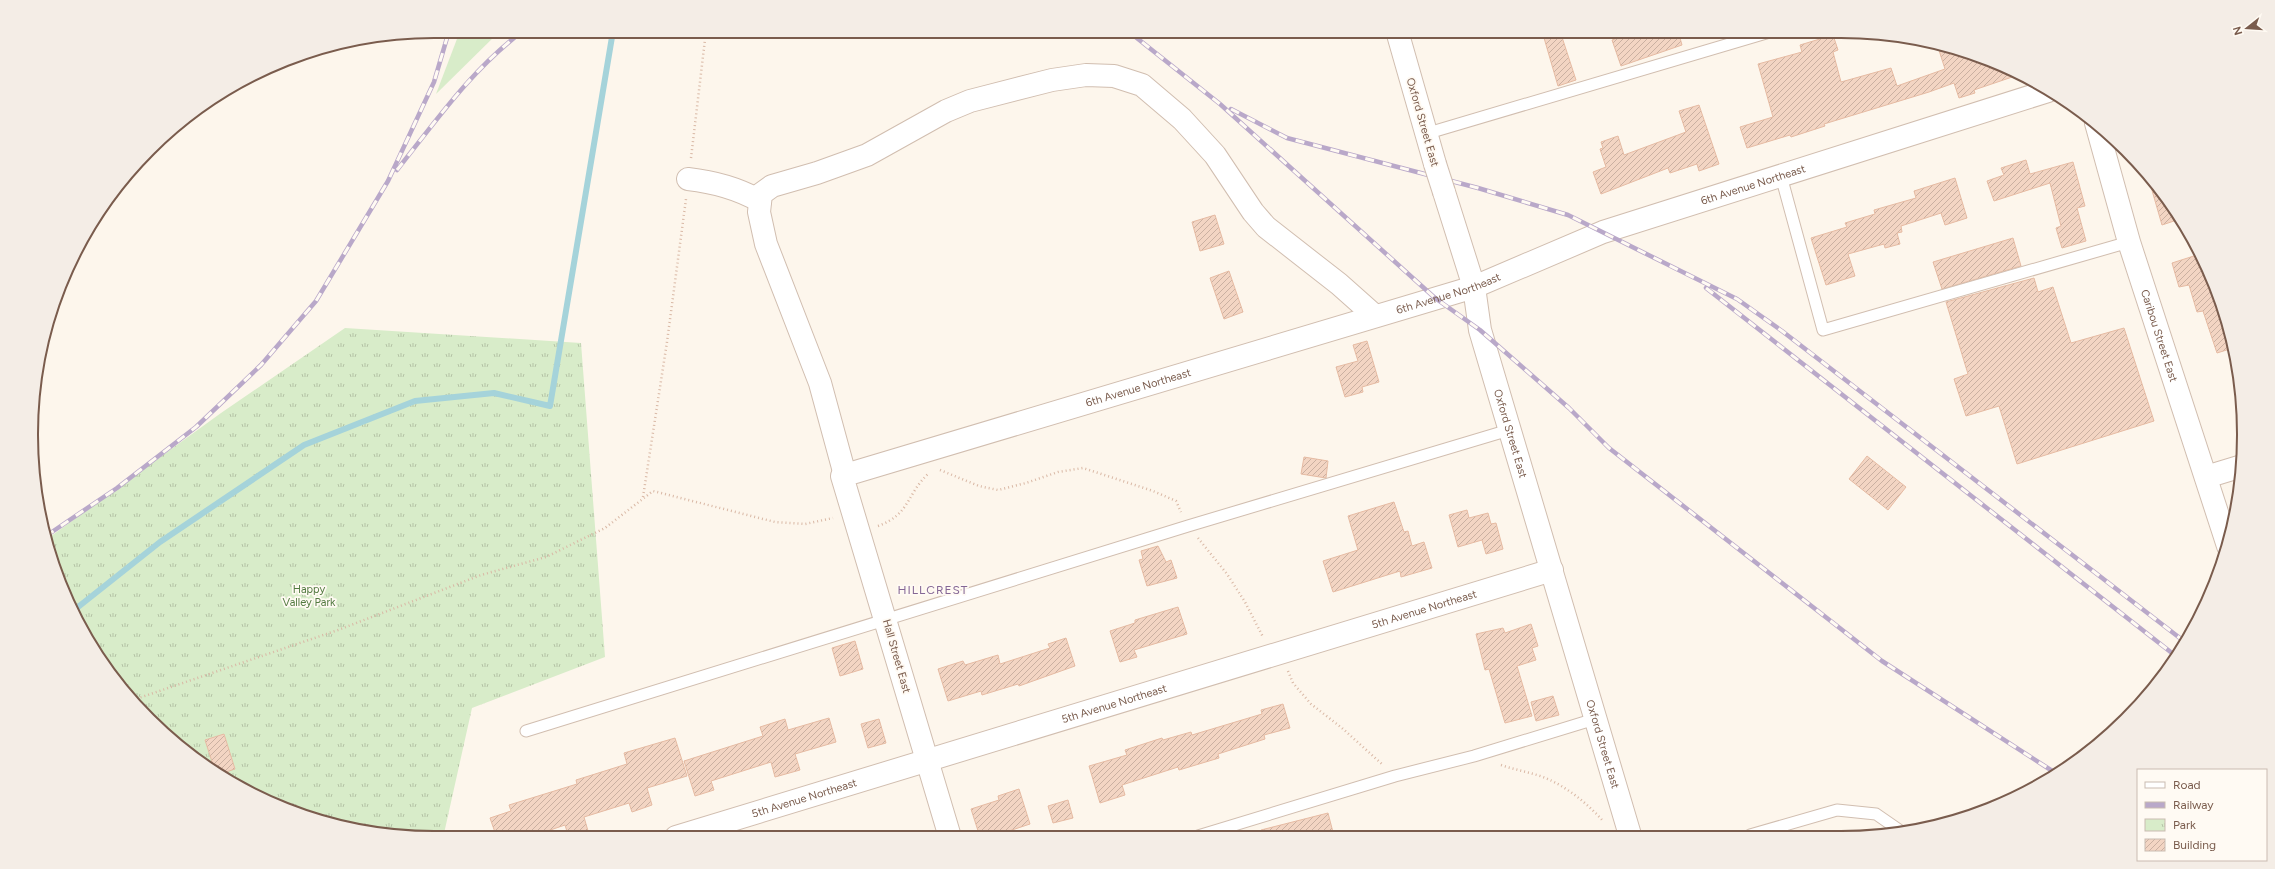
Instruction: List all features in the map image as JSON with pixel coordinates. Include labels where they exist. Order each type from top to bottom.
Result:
[{"type":"street","name":"Oxford Street East","points":[[1399,38],[1425,134],[1474,287],[1480,330],[1629,831]]},
{"type":"street","points":[[688,179],[714,182],[740,189],[760,201],[761,194],[772,186],[818,173],[867,155],[946,110],[970,101],[1059,79],[1086,75],[1114,76],[1142,85],[1182,119],[1215,155],[1253,212],[1266,227],[1339,284],[1375,316]]},
{"type":"street","name":"6th Avenue Northeast","points":[[843,475],[1474,287],[1603,232],[2042,93]]},
{"type":"street","name":"Caribou Street East","points":[[2099,134],[2129,242],[2224,533]]},
{"type":"street","name":"Hall Street East","points":[[760,201],[759,212],[766,244],[820,383],[855,517],[948,831]]},
{"type":"street","points":[[2206,477],[2235,468]]},
{"type":"street","name":"5th Avenue Northeast","points":[[696,831],[1552,570]]},
{"type":"lane","points":[[1425,134],[1749,38]]},
{"type":"lane","points":[[1781,176],[1823,330],[2129,242]]},
{"type":"lane","points":[[526,731],[1188,526],[1509,430]]},
{"type":"lane","points":[[1214,831],[1395,776],[1474,756],[1595,720]]},
{"type":"lane","points":[[1764,831],[1837,810],[1876,814],[1895,827]]},
{"type":"path","points":[[643,497],[667,342],[705,38]]},
{"type":"path","points":[[935,470],[951,473],[979,486],[998,490],[1026,483],[1058,472],[1083,468],[1153,491],[1176,501],[1188,526],[1231,580],[1245,602],[1272,655],[1289,672],[1293,683],[1310,704],[1352,737],[1395,776]]},
{"type":"path","points":[[138,698],[338,630],[481,575],[546,557],[605,528],[643,497],[653,491],[774,522],[805,524],[828,518],[855,517],[876,526],[892,521],[904,511],[922,479],[931,471]]},
{"type":"path","points":[[1474,756],[1542,777],[1562,787],[1591,808],[1607,824]]},
{"type":"green space","points":[[457,38],[493,38],[436,94]]},
{"type":"green space","name":"Happy Valley Park","points":[[345,328],[581,343],[605,657],[472,708],[445,831],[383,828],[332,817],[283,801],[236,778],[193,749],[154,715],[120,676],[91,633],[68,586],[52,536],[221,413]]},
{"type":"building","points":[[1544,38],[1562,38],[1576,80],[1558,86]]},
{"type":"building","points":[[1618,38],[1680,38],[1682,45],[1621,66],[1612,40]]},
{"type":"building","points":[[1823,38],[1834,38],[1838,50],[1833,52],[1841,82],[1891,68],[1897,86],[1945,69],[1939,51],[1968,59],[2012,77],[1974,90],[1975,93],[1959,98],[1954,83],[1824,124],[1825,126],[1791,137],[1790,135],[1747,148],[1740,127],[1773,117],[1758,64],[1802,52],[1800,45]]},
{"type":"building","points":[[1699,105],[1719,164],[1699,171],[1697,164],[1670,173],[1668,168],[1601,194],[1593,172],[1606,167],[1600,149],[1603,148],[1601,142],[1618,136],[1624,155],[1686,132],[1679,111]]},
{"type":"building","points":[[2026,160],[2030,174],[2073,162],[2085,206],[2077,208],[2086,241],[2062,248],[2056,228],[2061,226],[2050,183],[1994,201],[1987,181],[2004,175],[2001,168]]},
{"type":"building","points":[[1955,178],[1967,218],[1945,225],[1941,213],[1901,226],[1902,232],[1897,233],[1900,244],[1885,248],[1884,244],[1848,254],[1855,276],[1826,285],[1811,238],[1847,227],[1845,223],[1875,214],[1874,210],[1916,198],[1914,191]]},
{"type":"building","points":[[2151,189],[2174,221],[2162,225]]},
{"type":"building","points":[[1215,215],[1224,244],[1200,251],[1192,222]]},
{"type":"building","points":[[2013,238],[2021,266],[1942,289],[1933,262]]},
{"type":"building","points":[[2194,256],[2216,307],[2227,350],[2217,353],[2203,311],[2197,312],[2189,285],[2179,287],[2172,263]]},
{"type":"building","points":[[1229,271],[1243,312],[1224,319],[1210,278]]},
{"type":"building","points":[[2034,278],[2038,292],[2053,287],[2071,343],[2124,328],[2154,421],[2017,464],[1999,406],[1966,416],[1954,379],[1968,374],[1946,302]]},
{"type":"building","points":[[1367,341],[1379,382],[1362,387],[1363,392],[1345,397],[1336,367],[1358,361],[1353,345]]},
{"type":"building","points":[[1867,456],[1906,487],[1888,510],[1849,479]]},
{"type":"building","points":[[1304,457],[1328,461],[1326,478],[1301,474]]},
{"type":"building","points":[[1394,502],[1404,532],[1408,531],[1412,546],[1424,542],[1432,568],[1401,577],[1400,571],[1333,592],[1323,561],[1358,550],[1348,516]]},
{"type":"building","points":[[1467,510],[1469,518],[1488,513],[1491,524],[1496,523],[1503,549],[1486,554],[1482,540],[1458,547],[1449,515]]},
{"type":"building","points":[[1158,546],[1166,562],[1171,560],[1177,578],[1147,586],[1139,560],[1143,559],[1141,551]]},
{"type":"building","points":[[1178,607],[1187,634],[1134,650],[1137,657],[1120,662],[1110,631],[1135,623],[1135,620]]},
{"type":"building","points":[[1531,624],[1538,646],[1532,648],[1536,660],[1517,666],[1532,716],[1505,723],[1489,669],[1485,670],[1476,634],[1503,628],[1505,633]]},
{"type":"building","points":[[1066,638],[1075,666],[1019,686],[1018,684],[982,695],[981,691],[948,701],[938,669],[963,661],[965,665],[998,655],[1000,664],[1050,648],[1048,644]]},
{"type":"building","points":[[855,641],[863,669],[840,676],[832,648]]},
{"type":"building","points":[[1553,696],[1559,715],[1536,721],[1531,702]]},
{"type":"building","points":[[1283,704],[1290,728],[1264,735],[1265,739],[1218,754],[1219,758],[1179,770],[1178,767],[1122,785],[1125,795],[1100,803],[1089,766],[1127,755],[1125,750],[1162,738],[1163,740],[1191,732],[1192,735],[1262,714],[1261,710]]},
{"type":"building","points":[[829,718],[836,742],[795,754],[800,770],[775,777],[771,762],[711,781],[714,790],[695,796],[684,761],[763,736],[760,727],[785,719],[788,730]]},
{"type":"building","points":[[879,719],[886,743],[868,748],[861,724]]},
{"type":"building","points":[[224,734],[235,769],[226,772],[212,763],[205,740]]},
{"type":"building","points":[[675,738],[687,776],[647,788],[652,805],[632,812],[629,803],[584,817],[588,831],[567,831],[565,825],[547,831],[495,831],[490,818],[511,811],[509,805],[577,784],[576,780],[627,764],[624,753]]},
{"type":"building","points":[[1019,789],[1030,824],[1009,831],[978,831],[971,809],[999,800],[998,796]]},
{"type":"building","points":[[1068,800],[1073,818],[1053,823],[1048,806]]},
{"type":"building","points":[[1328,813],[1333,831],[1261,831]]},
{"type":"waterway","points":[[78,607],[160,542],[304,445],[415,401],[494,393],[550,406],[612,38]]},
{"type":"railway","points":[[51,533],[117,488],[196,427],[261,365],[316,301],[388,181],[434,82],[447,38]]},
{"type":"railway","points":[[397,170],[471,79],[487,62],[515,38]]},
{"type":"railway","points":[[1137,38],[1220,104],[1435,298],[1480,330],[1569,408],[1609,448],[1882,661],[2051,770]]},
{"type":"railway","points":[[1231,109],[1287,138],[1478,188],[1568,215],[1737,299],[1782,331],[2180,639]]},
{"type":"railway","points":[[1706,288],[2171,653]]},
{"type":"district","name":"HILLCREST","points":[[933,590]]}]
